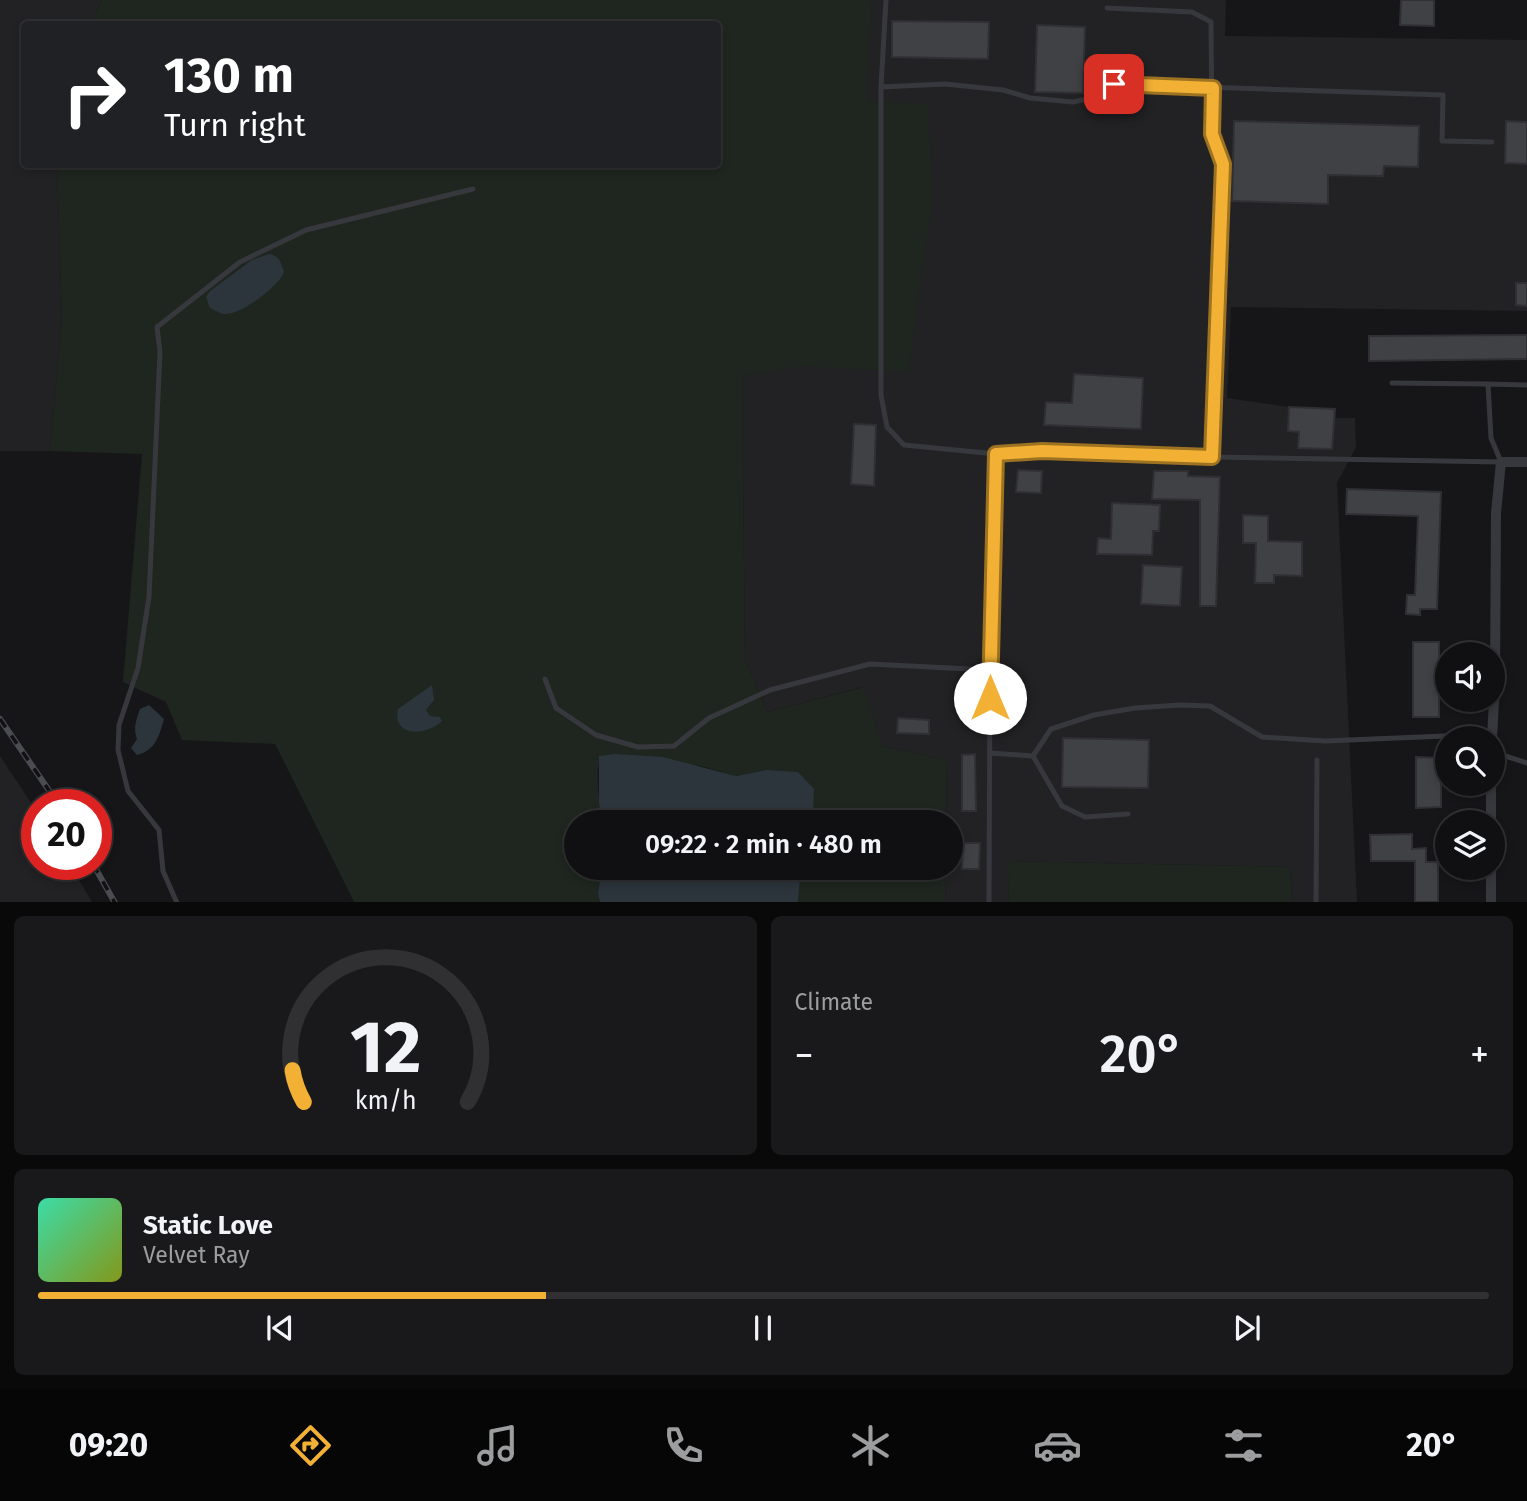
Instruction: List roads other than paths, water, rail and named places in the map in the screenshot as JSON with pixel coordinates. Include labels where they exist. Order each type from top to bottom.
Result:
[{"type":"street","points":[[1493,726],[1496,513],[1502,462],[1527,462]]},
{"type":"street","points":[[1491,880],[1491,902]]},
{"type":"lane","points":[[886,0],[881,87],[881,395],[887,427],[904,445],[996,454],[1042,451],[1502,462],[1490,431],[1488,383]]},
{"type":"lane","points":[[1107,8],[1192,12],[1212,22],[1212,134],[1223,164],[1212,457]]},
{"type":"lane","points":[[881,87],[945,84],[1003,90],[1030,99],[1073,102],[1097,97],[1114,84],[1443,96],[1442,141],[1492,142]]},
{"type":"lane","points":[[177,902],[163,871],[159,830],[128,791],[118,750],[119,725],[138,668],[149,597],[160,352],[158,327],[240,262],[306,230],[473,189]]},
{"type":"lane","points":[[1392,383],[1527,385]]},
{"type":"lane","points":[[989,902],[990,670],[996,454]]},
{"type":"lane","points":[[545,679],[556,708],[596,734],[638,747],[650,747],[674,746],[709,718],[770,690],[870,664],[990,670]]},
{"type":"lane","points":[[1033,756],[1051,729],[1094,715],[1135,708],[1180,705],[1210,706],[1262,737],[1325,741],[1435,738]]},
{"type":"lane","points":[[990,753],[1033,756]]},
{"type":"lane","points":[[1033,756],[1062,806],[1085,817],[1128,814]]},
{"type":"lane","points":[[1505,756],[1527,763]]},
{"type":"lane","points":[[1316,902],[1317,760]]},
{"type":"railway","points":[[0,719],[48,789]]},
{"type":"railway","points":[[102,880],[114,902]]}]
